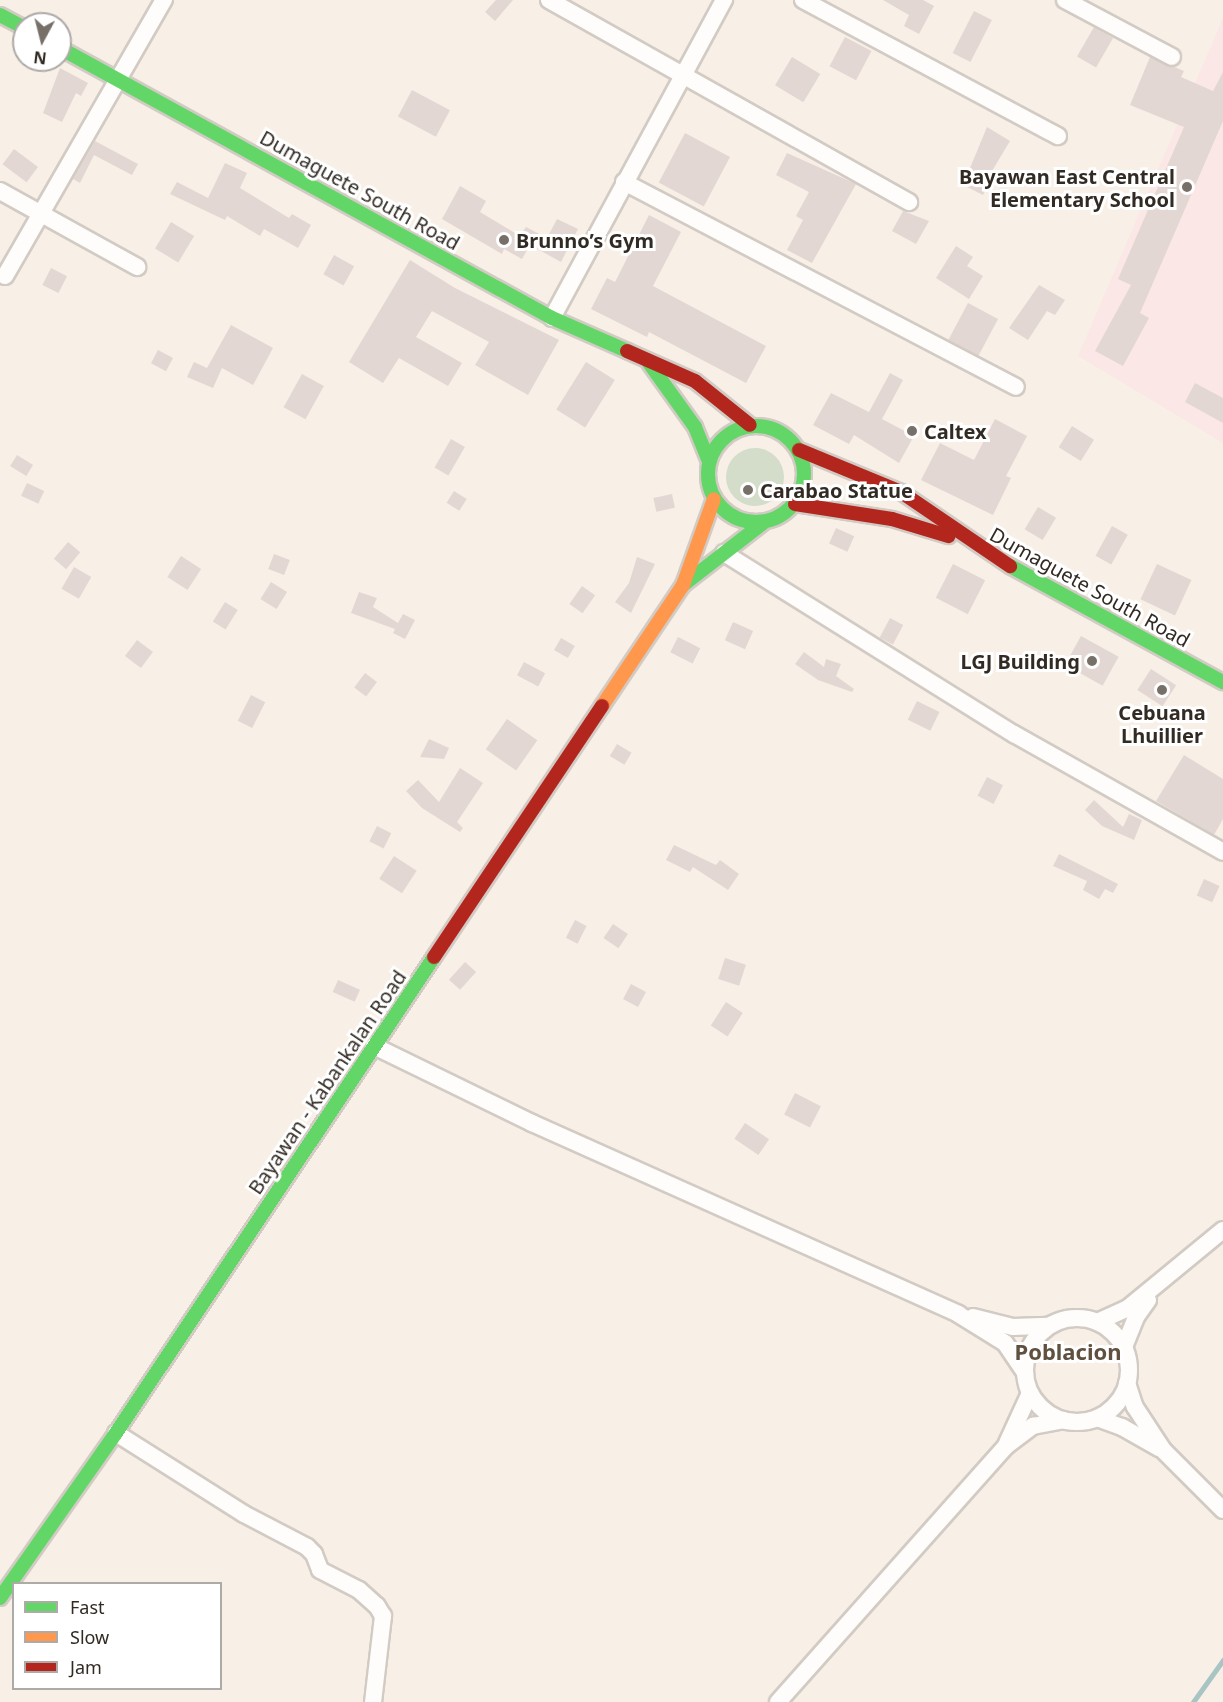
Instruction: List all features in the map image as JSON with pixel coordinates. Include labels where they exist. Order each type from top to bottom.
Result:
[{"type":"main road","name":"Dumaguete South Road","points":[[72,55],[552,318],[695,381],[750,425]]},
{"type":"main road","name":"Dumaguete South Road","points":[[645,359],[684,411],[709,462]]},
{"type":"main road","points":[[750,425],[786,436],[799,450],[804,478],[795,504],[781,517],[763,523],[744,521],[727,513],[714,499],[708,481],[709,462],[717,445],[750,425]]},
{"type":"main road","name":"Dumaguete South Road","points":[[799,450],[901,492],[971,543],[1223,682]]},
{"type":"main road","name":"Bayawan - Kabankalan Road","points":[[0,1598],[116,1432],[683,585],[714,499]]},
{"type":"main road","name":"Dumaguete South Road","points":[[795,504],[892,519],[971,543]]},
{"type":"main road","name":"Bayawan - Kabankalan Road","points":[[683,585],[763,523]]},
{"type":"street","points":[[5,276],[164,0]]},
{"type":"street","points":[[549,0],[909,202]]},
{"type":"street","points":[[552,318],[682,73],[724,0]]},
{"type":"street","points":[[803,0],[1058,136]]},
{"type":"street","points":[[1065,0],[1172,57]]},
{"type":"street","points":[[624,182],[1016,387]]},
{"type":"street","points":[[0,191],[137,267]]},
{"type":"street","points":[[724,553],[1014,734],[1223,852]]},
{"type":"street","points":[[374,1046],[532,1123],[958,1314],[1005,1343],[1025,1373],[1030,1393],[1042,1409],[1063,1420]]},
{"type":"street","points":[[1097,1322],[1128,1308],[1223,1230]]},
{"type":"street","points":[[1124,1347],[1136,1317],[1159,1284]]},
{"type":"street","points":[[958,1314],[1013,1327],[1049,1326],[1073,1318],[1097,1322],[1116,1334],[1124,1347],[1128,1383],[1135,1407],[1163,1450],[1223,1510]]},
{"type":"street","points":[[1025,1373],[1032,1343],[1049,1326]]},
{"type":"street","points":[[1097,1418],[1116,1405],[1128,1383]]},
{"type":"street","points":[[1006,1446],[1030,1393]]},
{"type":"street","points":[[778,1702],[1006,1446],[1033,1426],[1063,1420],[1097,1418],[1122,1426],[1163,1450]]},
{"type":"street","points":[[116,1432],[244,1514],[307,1547],[314,1554],[320,1570],[359,1590],[377,1606],[382,1616],[373,1702]]},
{"type":"shaded area","name":"Bayawan East Central Elementary School","points":[[1223,18],[1223,443],[1078,356]]},
{"type":"green space","points":[[755,448],[766,450],[779,461],[784,477],[782,488],[771,501],[755,506],[744,504],[731,493],[726,477],[728,466],[739,453]]},
{"type":"building","points":[[496,0],[513,0],[495,21],[485,12]]},
{"type":"building","points":[[883,0],[923,0],[934,6],[919,34],[904,26],[909,15]]},
{"type":"building","points":[[974,11],[992,20],[970,62],[953,53]]},
{"type":"building","points":[[1094,27],[1113,38],[1096,67],[1077,56]]},
{"type":"building","points":[[845,37],[871,51],[856,80],[830,66]]},
{"type":"building","points":[[792,57],[820,74],[803,102],[775,85]]},
{"type":"building","points":[[1150,57],[1184,71],[1181,77],[1213,91],[1223,72],[1223,121],[1140,313],[1149,318],[1123,366],[1095,351],[1131,285],[1118,279],[1184,127],[1130,105]]},
{"type":"building","points":[[58,72],[67,72],[88,83],[81,96],[76,93],[62,122],[43,113]]},
{"type":"building","points":[[412,90],[450,110],[436,137],[398,116]]},
{"type":"building","points":[[987,127],[1010,141],[989,176],[992,177],[983,195],[963,185]]},
{"type":"building","points":[[685,133],[730,157],[704,206],[659,182]]},
{"type":"building","points":[[95,141],[138,164],[132,175],[94,155],[80,183],[73,179]]},
{"type":"building","points":[[14,149],[38,167],[27,182],[3,164]]},
{"type":"building","points":[[787,153],[856,184],[812,263],[787,250],[803,220],[796,216],[809,192],[776,175]]},
{"type":"building","points":[[225,163],[247,173],[240,188],[289,218],[292,214],[311,225],[298,248],[264,229],[260,236],[227,216],[225,220],[170,194],[177,182],[208,198]]},
{"type":"building","points":[[460,186],[486,201],[480,212],[520,236],[526,227],[547,238],[557,219],[578,229],[561,262],[530,245],[522,259],[504,249],[502,254],[442,219]]},
{"type":"building","points":[[903,211],[929,221],[916,244],[892,231]]},
{"type":"building","points":[[649,215],[681,232],[653,286],[766,346],[746,383],[649,332],[647,337],[591,309],[607,278],[615,282]]},
{"type":"building","points":[[171,222],[194,236],[178,262],[155,249]]},
{"type":"building","points":[[956,246],[973,257],[967,266],[983,276],[969,299],[936,278]]},
{"type":"building","points":[[334,255],[354,266],[343,285],[323,274]]},
{"type":"building","points":[[410,260],[455,288],[559,340],[528,395],[475,365],[489,342],[432,311],[416,337],[462,363],[448,386],[399,358],[383,383],[349,362]]},
{"type":"building","points":[[51,268],[67,276],[58,293],[42,285]]},
{"type":"building","points":[[1039,285],[1065,300],[1055,315],[1047,311],[1028,340],[1009,328]]},
{"type":"building","points":[[968,303],[998,319],[978,356],[948,340]]},
{"type":"building","points":[[231,325],[273,348],[253,385],[222,368],[213,388],[187,377],[194,362],[207,368]]},
{"type":"building","points":[[158,350],[173,358],[166,371],[151,363]]},
{"type":"building","points":[[586,362],[615,380],[585,428],[556,409]]},
{"type":"building","points":[[890,373],[903,380],[882,419],[914,436],[899,463],[854,435],[849,444],[813,425],[831,393],[869,412]]},
{"type":"building","points":[[302,374],[324,386],[305,419],[284,407]]},
{"type":"building","points":[[1195,383],[1223,398],[1223,423],[1185,402]]},
{"type":"building","points":[[995,419],[1027,436],[1006,476],[1011,478],[993,515],[921,480],[940,443],[974,460]]},
{"type":"building","points":[[1072,426],[1094,440],[1081,461],[1059,447]]},
{"type":"building","points":[[451,439],[465,447],[448,476],[434,468]]},
{"type":"building","points":[[17,455],[33,465],[26,476],[10,466]]},
{"type":"building","points":[[27,483],[44,491],[38,504],[21,496]]},
{"type":"building","points":[[454,491],[467,499],[459,511],[447,503]]},
{"type":"building","points":[[672,494],[675,508],[656,512],[653,498]]},
{"type":"building","points":[[1038,507],[1056,518],[1043,540],[1025,529]]},
{"type":"building","points":[[1112,526],[1128,535],[1111,564],[1096,556]]},
{"type":"building","points":[[836,528],[854,536],[847,552],[829,544]]},
{"type":"building","points":[[68,542],[80,552],[66,569],[54,559]]},
{"type":"building","points":[[274,554],[290,560],[284,575],[268,569]]},
{"type":"building","points":[[181,556],[201,569],[188,590],[167,577]]},
{"type":"building","points":[[637,557],[655,564],[631,613],[615,602],[629,583]]},
{"type":"building","points":[[953,564],[985,580],[968,614],[936,598]]},
{"type":"building","points":[[1157,564],[1191,580],[1175,615],[1141,599]]},
{"type":"building","points":[[74,567],[91,577],[79,599],[62,589]]},
{"type":"building","points":[[271,582],[287,592],[277,609],[260,599]]},
{"type":"building","points":[[582,586],[595,595],[582,613],[569,604]]},
{"type":"building","points":[[359,592],[377,598],[373,607],[398,623],[403,614],[415,620],[405,639],[393,633],[395,629],[351,613]]},
{"type":"building","points":[[225,602],[238,610],[226,629],[213,622]]},
{"type":"building","points":[[890,618],[903,625],[893,644],[880,637]]},
{"type":"building","points":[[733,622],[753,631],[745,649],[725,640]]},
{"type":"building","name":"LGJ Building","points":[[1081,636],[1119,657],[1103,686],[1065,665]]},
{"type":"building","points":[[678,637],[700,648],[693,663],[670,652]]},
{"type":"building","points":[[561,638],[575,646],[568,658],[554,650]]},
{"type":"building","points":[[137,640],[153,652],[141,668],[125,656]]},
{"type":"building","points":[[804,652],[824,667],[826,659],[841,664],[836,676],[854,689],[852,692],[818,680],[795,664]]},
{"type":"building","points":[[524,662],[545,673],[538,687],[517,675]]},
{"type":"building","points":[[1151,669],[1176,685],[1163,706],[1137,690]]},
{"type":"building","points":[[365,673],[377,682],[366,696],[354,687]]},
{"type":"building","points":[[251,695],[265,702],[252,728],[238,721]]},
{"type":"building","points":[[917,701],[939,712],[930,731],[908,720]]},
{"type":"building","points":[[507,719],[537,740],[516,771],[486,749]]},
{"type":"building","points":[[429,739],[449,748],[444,759],[420,757]]},
{"type":"building","points":[[617,744],[632,753],[624,765],[610,756]]},
{"type":"building","points":[[1184,755],[1223,779],[1223,819],[1214,835],[1156,801]]},
{"type":"building","points":[[460,768],[483,783],[457,822],[463,828],[460,832],[422,808],[406,791],[418,780],[439,802]]},
{"type":"building","points":[[987,777],[1003,785],[994,804],[977,796]]},
{"type":"building","points":[[1094,800],[1123,827],[1129,814],[1142,820],[1134,840],[1102,826],[1085,810]]},
{"type":"building","points":[[377,826],[391,833],[384,848],[369,841]]},
{"type":"building","points":[[674,845],[716,865],[720,860],[739,874],[728,890],[693,867],[690,872],[666,860]]},
{"type":"building","points":[[1059,854],[1118,884],[1113,893],[1105,889],[1099,899],[1083,890],[1087,881],[1053,866]]},
{"type":"building","points":[[394,856],[417,871],[402,893],[379,879]]},
{"type":"building","points":[[1204,879],[1220,886],[1212,902],[1197,895]]},
{"type":"building","points":[[575,920],[587,926],[578,944],[566,938]]},
{"type":"building","points":[[613,924],[628,934],[618,948],[603,938]]},
{"type":"building","points":[[725,958],[746,965],[739,986],[718,979]]},
{"type":"building","points":[[465,962],[476,972],[460,990],[449,980]]},
{"type":"building","points":[[338,980],[360,990],[355,1002],[333,992]]},
{"type":"building","points":[[631,984],[646,992],[638,1007],[623,999]]},
{"type":"building","points":[[726,1002],[743,1013],[728,1036],[711,1025]]},
{"type":"building","points":[[795,1093],[821,1106],[810,1128],[784,1114]]},
{"type":"building","points":[[745,1123],[769,1139],[758,1155],[734,1139]]},
{"type":"waterway","points":[[1193,1702],[1223,1660]]},
{"type":"traffic: fast","points":[[0,15],[12,22]]},
{"type":"traffic: fast","points":[[72,55],[552,318],[627,351]]},
{"type":"traffic: fast","points":[[649,363],[695,427],[709,462]]},
{"type":"traffic: fast","points":[[756,426],[774,429],[790,440],[801,456],[804,474],[801,492],[790,508],[774,519],[756,522],[738,519],[722,508],[711,492],[708,474],[711,456],[722,440],[738,429],[756,426]]},
{"type":"traffic: fast","points":[[683,585],[763,523]]},
{"type":"traffic: fast","points":[[1010,566],[1223,682]]},
{"type":"traffic: fast","points":[[0,1598],[116,1433],[434,957]]},
{"type":"traffic: slow","points":[[602,706],[683,585],[714,499]]},
{"type":"traffic: jam","points":[[627,351],[695,381],[750,425]]},
{"type":"traffic: jam","points":[[799,450],[901,492],[1010,566]]},
{"type":"traffic: jam","points":[[795,504],[892,519],[948,536]]},
{"type":"traffic: jam","points":[[434,957],[602,706]]},
{"type":"place","name":"Bayawan East Central Elementary School","points":[[1187,187]]},
{"type":"place","name":"Brunno’s Gym","points":[[504,240]]},
{"type":"place","name":"Caltex","points":[[912,431]]},
{"type":"place","name":"Carabao Statue","points":[[748,490]]},
{"type":"place","name":"LGJ Building","points":[[1092,661]]},
{"type":"place","name":"Cebuana Lhuillier","points":[[1162,690]]},
{"type":"district","name":"Poblacion","points":[[1068,1352]]}]
